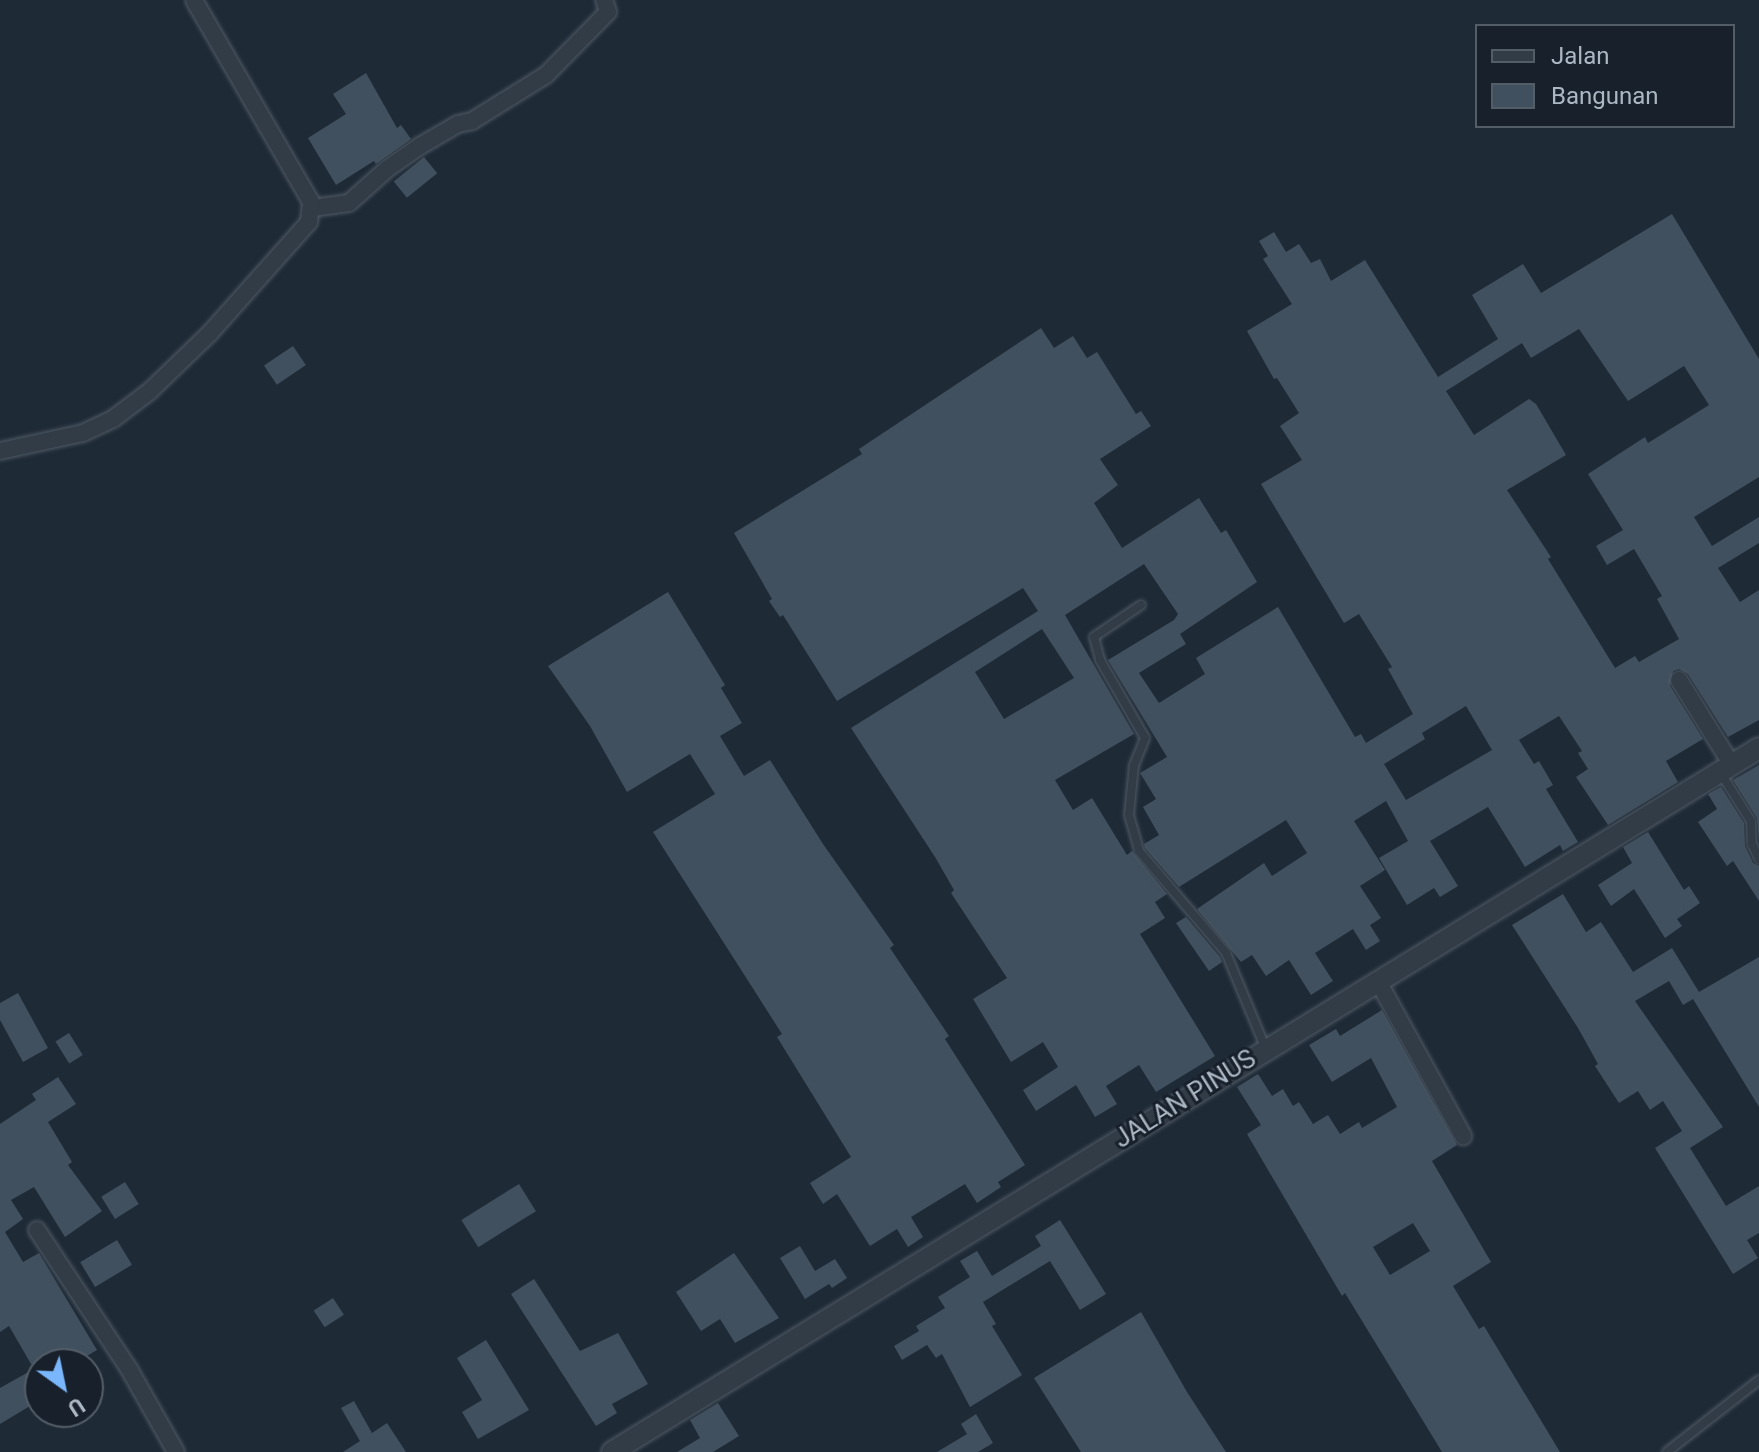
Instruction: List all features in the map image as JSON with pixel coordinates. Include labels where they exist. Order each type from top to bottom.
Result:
[{"type":"street","points":[[194,0],[313,208]]},
{"type":"street","points":[[313,208],[349,203],[387,169],[420,146],[458,124],[472,121],[546,75],[608,12],[604,0]]},
{"type":"street","points":[[0,451],[83,433],[113,419],[150,391],[210,333],[304,229],[313,208]]},
{"type":"street","points":[[1679,680],[1726,769]]},
{"type":"street","name":"JALAN PINUS","points":[[612,1452],[1759,748]]},
{"type":"street","points":[[1379,983],[1463,1136]]},
{"type":"street","points":[[37,1230],[129,1369],[176,1452]]},
{"type":"lane","points":[[1141,605],[1094,637],[1100,660],[1145,738],[1134,765],[1129,815],[1139,851],[1226,953],[1266,1049]]},
{"type":"lane","points":[[1726,769],[1751,821],[1752,844],[1759,859]]},
{"type":"lane","points":[[1667,1452],[1759,1380]]},
{"type":"building","points":[[366,73],[397,128],[401,125],[411,139],[376,164],[374,161],[336,185],[308,138],[346,114],[333,94]]},
{"type":"building","points":[[424,157],[437,173],[407,198],[394,182]]},
{"type":"building","points":[[1672,214],[1759,359],[1759,477],[1694,517],[1712,546],[1759,517],[1759,543],[1718,568],[1740,602],[1759,590],[1759,720],[1728,737],[1688,674],[1679,669],[1673,671],[1670,686],[1703,739],[1666,761],[1678,782],[1608,825],[1576,777],[1588,769],[1578,753],[1582,751],[1559,716],[1519,740],[1534,764],[1539,761],[1553,785],[1546,789],[1578,842],[1563,851],[1560,845],[1525,867],[1488,807],[1430,841],[1458,886],[1440,897],[1434,888],[1407,905],[1379,858],[1408,841],[1386,801],[1354,821],[1385,870],[1360,886],[1381,918],[1370,925],[1380,941],[1366,950],[1353,929],[1315,953],[1333,981],[1311,995],[1289,960],[1266,976],[1252,955],[1241,962],[1197,909],[1264,863],[1272,876],[1307,853],[1286,820],[1179,887],[1145,848],[1144,844],[1159,835],[1143,807],[1156,799],[1140,773],[1167,757],[1108,660],[1174,620],[1178,614],[1144,564],[1065,615],[1134,734],[1055,780],[1073,810],[1092,798],[1127,855],[1132,851],[1167,894],[1155,902],[1165,918],[1140,934],[1215,1056],[1156,1092],[1139,1065],[1106,1086],[1117,1104],[1095,1117],[1076,1085],[1036,1111],[1023,1090],[1058,1067],[1043,1042],[1011,1062],[973,999],[1007,978],[951,893],[954,890],[935,857],[851,728],[1038,611],[1023,588],[837,701],[783,615],[780,617],[769,601],[772,599],[734,533],[862,454],[859,449],[1041,328],[1054,348],[1073,336],[1087,358],[1097,352],[1136,414],[1141,411],[1151,426],[1100,459],[1118,485],[1094,503],[1122,548],[1199,498],[1221,533],[1226,530],[1257,582],[1180,634],[1186,644],[1139,673],[1159,703],[1205,674],[1196,658],[1278,607],[1355,737],[1361,734],[1366,743],[1413,714],[1388,669],[1392,667],[1359,614],[1344,623],[1261,484],[1302,460],[1280,426],[1299,413],[1277,378],[1274,379],[1247,331],[1292,304],[1263,259],[1268,256],[1259,241],[1274,232],[1286,252],[1299,244],[1311,263],[1320,259],[1331,281],[1365,260],[1438,377],[1498,339],[1472,295],[1523,264],[1541,293]],"holes":[[[1579,329],[1628,401],[1684,366],[1709,405],[1648,443],[1645,437],[1588,474],[1623,530],[1596,546],[1607,565],[1634,549],[1662,596],[1657,599],[1679,639],[1639,662],[1635,656],[1615,668],[1548,559],[1551,557],[1507,490],[1566,455],[1536,404],[1529,399],[1474,435],[1446,391],[1522,343],[1531,358]],[[1042,629],[1074,678],[1004,719],[975,672]],[[1466,706],[1492,750],[1406,800],[1384,764],[1425,739],[1422,733]]]},
{"type":"building","points":[[293,346],[306,365],[277,385],[264,366]]},
{"type":"building","points":[[668,592],[725,685],[721,688],[742,723],[720,736],[744,776],[770,760],[823,844],[894,945],[890,948],[949,1036],[945,1039],[1025,1165],[998,1182],[1001,1187],[977,1203],[965,1184],[911,1217],[923,1237],[908,1247],[897,1229],[870,1246],[837,1194],[823,1204],[810,1183],[851,1157],[777,1037],[782,1034],[653,832],[715,794],[690,754],[627,792],[590,726],[548,666]]},
{"type":"building","points":[[1759,765],[1759,842],[1757,818],[1733,780]]},
{"type":"building","points":[[1721,787],[1744,823],[1745,846],[1753,863],[1759,866],[1759,901],[1733,861],[1727,866],[1698,822],[1717,809],[1708,794]]},
{"type":"building","points":[[1648,832],[1684,890],[1689,886],[1700,903],[1677,919],[1682,926],[1665,938],[1634,889],[1611,906],[1598,885],[1632,863],[1623,847]]},
{"type":"building","points":[[1563,894],[1586,932],[1601,922],[1633,972],[1672,948],[1699,992],[1759,957],[1759,1107],[1693,999],[1683,1005],[1669,981],[1635,1001],[1723,1127],[1690,1148],[1726,1206],[1759,1186],[1759,1233],[1747,1240],[1758,1258],[1733,1274],[1655,1148],[1682,1131],[1663,1101],[1650,1110],[1638,1091],[1619,1103],[1595,1066],[1598,1064],[1578,1028],[1512,925]]},
{"type":"building","points":[[1186,917],[1220,957],[1222,962],[1209,971],[1176,923]]},
{"type":"building","points":[[18,993],[48,1048],[23,1062],[0,1020],[0,1003]]},
{"type":"building","points":[[1382,1010],[1457,1145],[1432,1161],[1491,1262],[1453,1286],[1479,1329],[1484,1326],[1560,1452],[1442,1452],[1345,1293],[1342,1296],[1247,1134],[1261,1125],[1237,1087],[1258,1074],[1272,1096],[1283,1089],[1293,1106],[1299,1102],[1313,1124],[1328,1115],[1340,1134],[1359,1122],[1362,1128],[1397,1107],[1371,1058],[1332,1082],[1309,1045],[1336,1029],[1340,1036]],"holes":[[[1413,1223],[1430,1251],[1390,1275],[1373,1247]]]},
{"type":"building","points":[[69,1033],[83,1055],[69,1064],[55,1041]]},
{"type":"building","points":[[58,1077],[76,1104],[48,1122],[72,1162],[68,1165],[102,1211],[65,1237],[34,1187],[11,1200],[23,1219],[5,1232],[23,1262],[39,1253],[96,1348],[24,1348],[24,1352],[9,1326],[0,1332],[0,1124],[36,1100],[32,1094]]},
{"type":"building","points":[[125,1182],[139,1204],[115,1219],[101,1197]]},
{"type":"building","points":[[519,1184],[536,1211],[478,1247],[461,1220]]},
{"type":"building","points":[[1060,1220],[1106,1294],[1080,1310],[1050,1261],[983,1302],[996,1324],[992,1326],[1022,1375],[970,1407],[942,1354],[936,1358],[927,1345],[902,1360],[894,1346],[919,1331],[916,1326],[945,1308],[938,1297],[970,1277],[960,1261],[977,1251],[992,1276],[1041,1246],[1035,1236]]},
{"type":"building","points":[[117,1240],[132,1265],[95,1287],[80,1262]]},
{"type":"building","points":[[800,1246],[815,1271],[835,1259],[847,1278],[832,1288],[829,1284],[805,1299],[780,1258]]},
{"type":"building","points":[[734,1253],[779,1318],[735,1343],[720,1319],[701,1331],[676,1292]]},
{"type":"building","points":[[534,1279],[580,1351],[618,1333],[648,1384],[612,1404],[617,1413],[596,1426],[511,1294]]},
{"type":"building","points":[[333,1298],[344,1315],[325,1327],[314,1311]]},
{"type":"building","points":[[1141,1312],[1226,1452],[1081,1452],[1034,1378]]},
{"type":"building","points":[[486,1340],[529,1410],[478,1439],[462,1412],[482,1400],[457,1358]]},
{"type":"building","points":[[24,1374],[24,1410],[0,1424],[0,1388]]},
{"type":"building","points":[[354,1401],[372,1433],[387,1423],[406,1452],[343,1452],[360,1441],[341,1408]]},
{"type":"building","points":[[718,1403],[739,1436],[713,1452],[677,1452],[700,1438],[690,1420]]},
{"type":"building","points":[[976,1414],[993,1443],[978,1452],[937,1452],[967,1434],[961,1424]]}]
